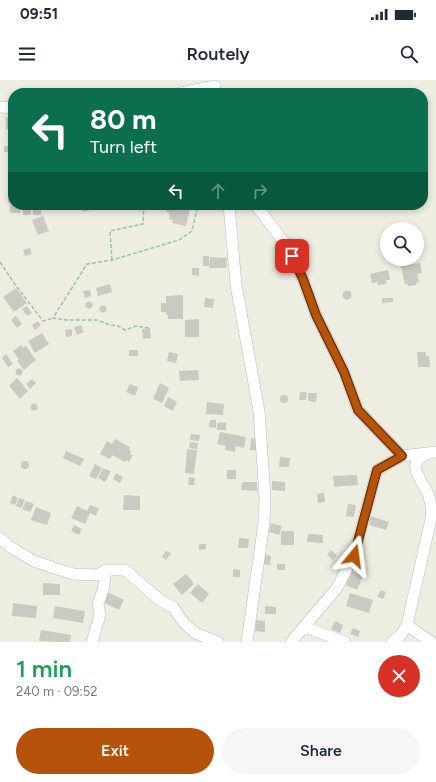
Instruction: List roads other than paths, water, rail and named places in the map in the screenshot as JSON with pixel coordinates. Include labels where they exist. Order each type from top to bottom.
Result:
[{"type":"street","points":[[229,210],[236,286],[259,411],[265,497],[264,523],[247,642]]},
{"type":"street","points":[[260,210],[286,245],[303,279],[316,315],[344,372],[358,410],[402,456]]},
{"type":"street","points":[[290,642],[305,627],[337,588],[354,556],[377,470],[402,456],[436,452]]},
{"type":"street","points":[[392,642],[400,636],[407,625],[432,519],[432,507],[429,495],[415,469],[416,463],[426,454],[436,452]]},
{"type":"street","points":[[0,538],[12,548],[34,561],[73,574],[97,575],[106,570],[125,570],[161,601],[173,607],[184,622],[195,633],[218,642]]},
{"type":"street","points":[[92,642],[100,615],[98,604],[103,590],[106,570]]},
{"type":"street","points":[[407,625],[431,642]]},
{"type":"street","points":[[305,627],[345,642]]}]
